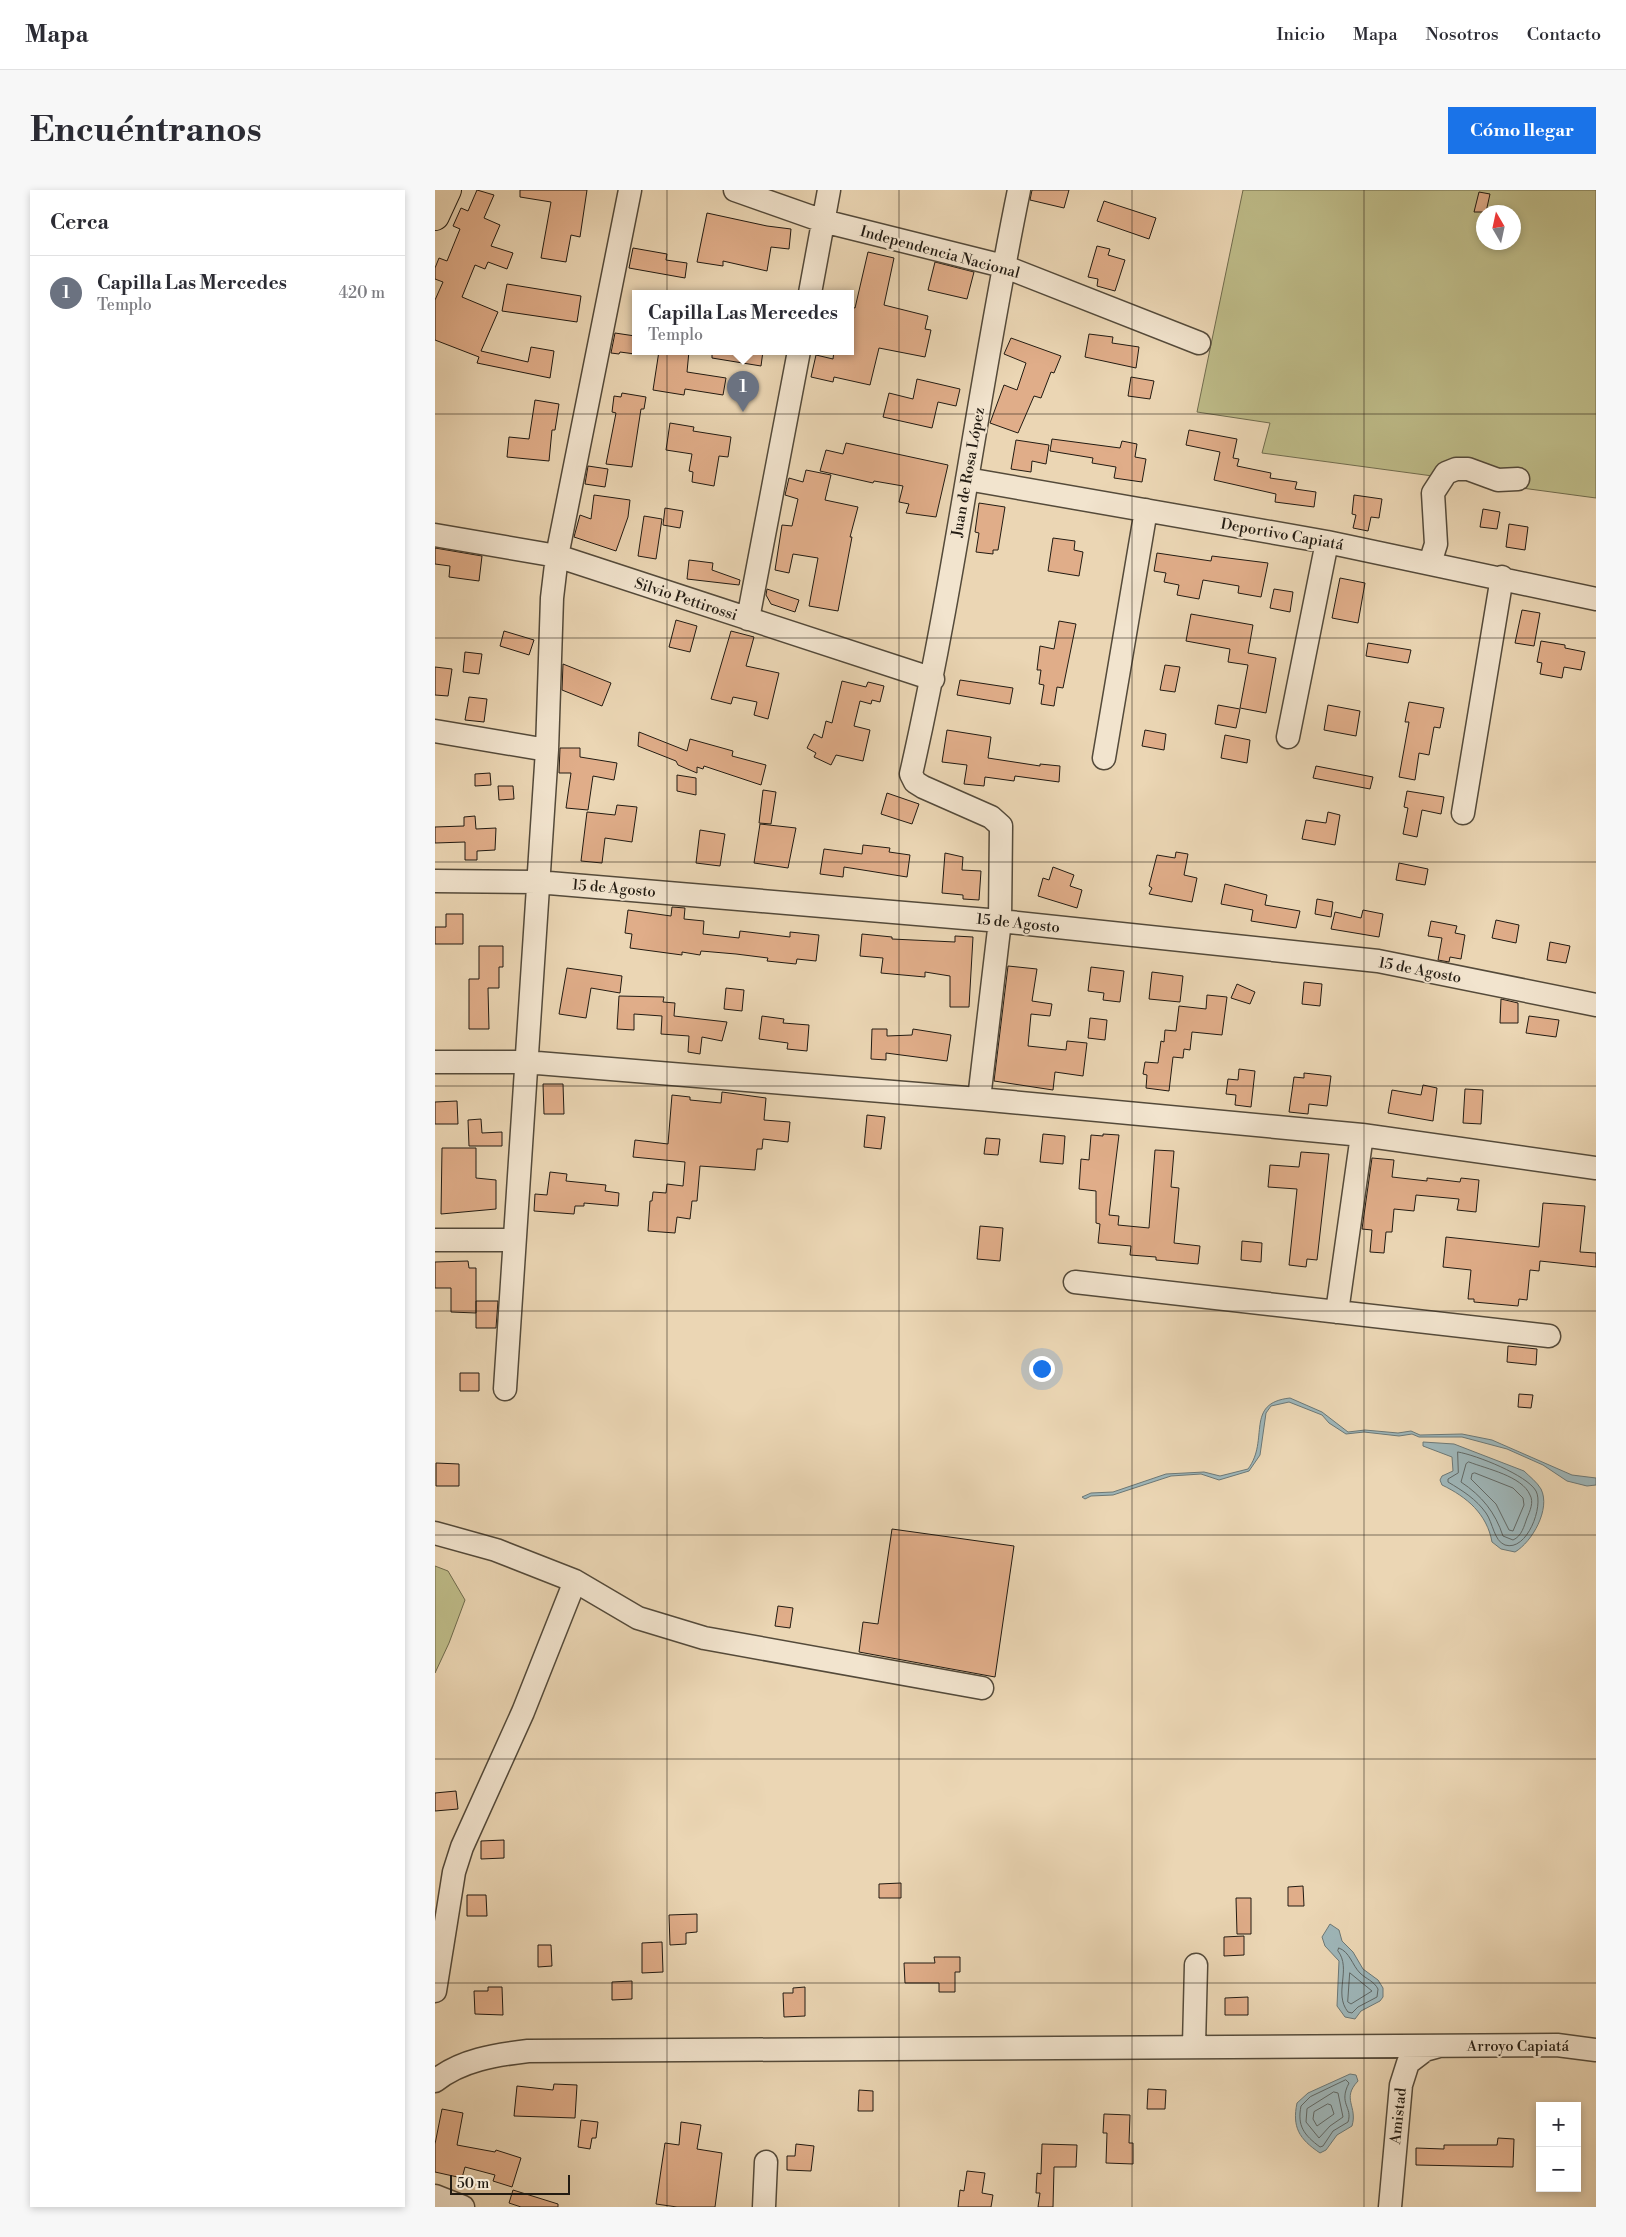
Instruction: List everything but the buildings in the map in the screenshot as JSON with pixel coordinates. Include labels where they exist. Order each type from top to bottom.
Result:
[{"type":"main road","points":[[435,216],[447,190]]},
{"type":"street","points":[[505,1390],[513,1240],[547,750],[552,598],[557,556],[630,190]]},
{"type":"street","name":"Independencia Nacional","points":[[735,190],[823,221],[1003,266],[1199,343]]},
{"type":"street","points":[[811,290],[829,190]]},
{"type":"street","name":"Juan de Rosa López","points":[[1000,921],[1001,826],[991,817],[923,787],[915,782],[911,774],[933,679],[1003,266],[1019,190]]},
{"type":"street","points":[[748,619],[798,355]]},
{"type":"street","points":[[1430,563],[1436,544],[1433,493],[1446,473],[1456,469],[1468,469],[1498,480],[1518,479]]},
{"type":"street","name":"Deportivo Capiatá","points":[[967,479],[1327,542],[1596,598]]},
{"type":"street","points":[[1103,758],[1146,510]]},
{"type":"street","name":"Silvio Pettirossi","points":[[435,536],[557,556],[933,679]]},
{"type":"street","points":[[1288,737],[1327,542]]},
{"type":"street","points":[[1463,813],[1502,578]]},
{"type":"street","points":[[435,731],[547,750]]},
{"type":"street","name":"15 de Agosto","points":[[435,881],[537,882],[1000,921],[1378,961],[1596,1005]]},
{"type":"street","points":[[979,1099],[1000,921]]},
{"type":"street","points":[[435,1062],[525,1062],[979,1099],[1361,1135],[1596,1168]]},
{"type":"street","points":[[1337,1312],[1361,1135]]},
{"type":"street","points":[[435,1240],[513,1240]]},
{"type":"street","points":[[1075,1282],[1549,1336]]},
{"type":"street","points":[[435,1533],[496,1550],[575,1581],[638,1618],[671,1630],[704,1638],[982,1688]]},
{"type":"street","points":[[435,1991],[454,1872],[461,1847],[519,1720],[575,1581]]},
{"type":"street","points":[[1194,2045],[1196,1965]]},
{"type":"street","name":"Arroyo Capiatá","points":[[435,2081],[446,2072],[471,2062],[500,2054],[528,2051],[808,2051],[1194,2045],[1557,2045],[1596,2050]]},
{"type":"street","name":"Amistad","points":[[1390,2207],[1401,2084],[1408,2063],[1425,2050],[1440,2046]]},
{"type":"street","points":[[763,2207],[766,2162]]},
{"type":"street","points":[[435,2196],[463,2207]]},
{"type":"shaded area","points":[[1243,190],[1596,190],[1596,498],[1262,453],[1270,423],[1197,412]]},
{"type":"shaded area","points":[[435,1566],[448,1571],[465,1600],[449,1643],[435,1673]]},
{"type":"water","points":[[1290,1398],[1322,1412],[1348,1432],[1365,1430],[1398,1433],[1411,1431],[1420,1435],[1462,1434],[1492,1440],[1572,1475],[1596,1478],[1596,1485],[1587,1486],[1567,1481],[1543,1465],[1507,1449],[1462,1437],[1419,1437],[1412,1434],[1399,1436],[1364,1432],[1346,1434],[1329,1423],[1322,1415],[1289,1402],[1271,1406],[1266,1413],[1260,1455],[1249,1471],[1219,1480],[1201,1474],[1171,1476],[1113,1495],[1091,1496],[1085,1499],[1082,1497],[1091,1493],[1113,1492],[1166,1474],[1204,1472],[1220,1476],[1248,1469],[1254,1458],[1262,1415],[1267,1407],[1276,1401]]},
{"type":"water","points":[[1423,1442],[1454,1444],[1524,1471],[1541,1489],[1544,1506],[1538,1524],[1528,1541],[1515,1552],[1501,1549],[1492,1542],[1486,1523],[1475,1508],[1460,1495],[1442,1485],[1440,1480],[1442,1476],[1453,1471],[1452,1457],[1423,1446]]},
{"type":"water","points":[[1330,1924],[1339,1930],[1342,1941],[1353,1952],[1363,1969],[1378,1980],[1383,1988],[1383,1997],[1380,2001],[1361,2011],[1355,2019],[1345,2017],[1337,2006],[1339,1961],[1325,1946],[1322,1937]]},
{"type":"water","points":[[1350,2074],[1356,2075],[1358,2081],[1353,2087],[1350,2098],[1353,2113],[1352,2126],[1337,2135],[1326,2150],[1320,2153],[1307,2143],[1299,2132],[1296,2119],[1297,2103],[1308,2093]]},
{"type":"place","name":"Capilla Las Mercedes","points":[[743,412]]}]
